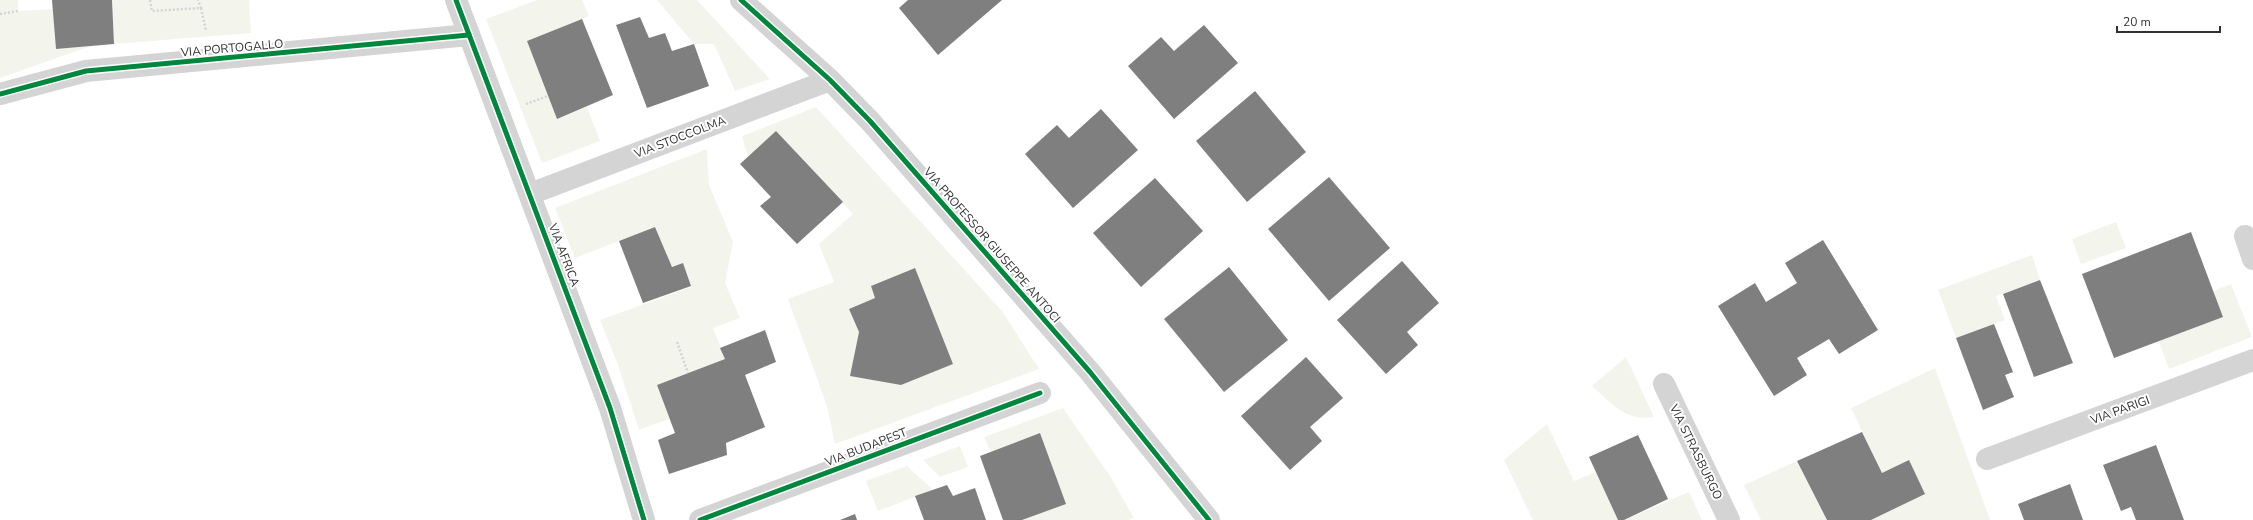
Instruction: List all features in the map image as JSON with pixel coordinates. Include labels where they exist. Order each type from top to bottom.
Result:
[{"type":"street","name":"VIA AFRICA","points":[[456,0],[610,408],[644,520]]},
{"type":"street","name":"VIA PROFESSOR GIUSEPPE ANTOCI","points":[[741,0],[830,80],[870,121],[1090,372],[1208,520]]},
{"type":"street","name":"VIA PORTOGALLO","points":[[0,94],[86,72],[469,35]]},
{"type":"street","name":"VIA STOCCOLMA","points":[[530,194],[830,80]]},
{"type":"street","points":[[2245,236],[2253,259]]},
{"type":"street","name":"VIA PARIGI","points":[[1987,459],[2253,360]]},
{"type":"street","name":"VIA STRASBURGO","points":[[1664,384],[1729,520]]},
{"type":"street","name":"VIA BUDAPEST","points":[[700,520],[1040,393]]},
{"type":"path","points":[[150,0],[152,11],[201,8]]},
{"type":"path","points":[[198,0],[208,36]]},
{"type":"path","points":[[0,14],[18,11]]},
{"type":"path","points":[[520,106],[548,96]]},
{"type":"path","points":[[677,342],[688,373]]},
{"type":"shaded area","points":[[0,0],[18,0],[18,11],[53,9],[56,49],[91,46],[0,78]]},
{"type":"shaded area","points":[[112,0],[249,0],[251,33],[114,44]]},
{"type":"shaded area","points":[[537,0],[582,0],[589,16],[527,41],[557,119],[587,107],[600,141],[542,163],[486,19]]},
{"type":"shaded area","points":[[657,0],[697,0],[770,79],[735,91],[714,44],[694,44]]},
{"type":"shaded area","points":[[816,107],[1002,311],[1039,369],[835,444],[827,406],[788,299],[834,282],[819,244],[853,214],[776,131],[748,157],[742,136]],"holes":[[[914,268],[953,364],[901,385],[850,376],[859,332],[849,309],[875,298],[871,286]]]},
{"type":"shaded area","points":[[707,149],[709,185],[733,242],[725,283],[740,318],[713,328],[725,359],[657,385],[669,419],[639,430],[618,365],[600,320],[691,287],[683,263],[672,267],[655,227],[575,258],[555,208]]},
{"type":"shaded area","points":[[2116,222],[2126,248],[2081,264],[2072,239]]},
{"type":"shaded area","points":[[2032,255],[2040,280],[1996,296],[2005,320],[1956,338],[1938,290]]},
{"type":"shaded area","points":[[2231,284],[2252,337],[2169,369],[2159,341],[2223,317],[2213,291]]},
{"type":"shaded area","points":[[1626,357],[1654,417],[1635,417],[1627,414],[1613,405],[1592,386]]},
{"type":"shaded area","points":[[1935,368],[1990,520],[1871,520],[1925,494],[1909,461],[1882,473],[1851,408]]},
{"type":"shaded area","points":[[1063,408],[1110,476],[1134,518],[1128,520],[1022,520],[1065,503],[1040,433],[991,452],[984,437]]},
{"type":"shaded area","points":[[1547,424],[1574,481],[1596,472],[1618,520],[1533,520],[1504,460]]},
{"type":"shaded area","points":[[960,446],[968,467],[940,477],[923,460]]},
{"type":"shaded area","points":[[1797,461],[1827,520],[1761,520],[1744,485]]},
{"type":"shaded area","points":[[907,466],[933,490],[878,511],[866,481]]},
{"type":"shaded area","points":[[1689,492],[1702,520],[1624,520]]},
{"type":"building","points":[[52,0],[112,0],[114,44],[56,49]]},
{"type":"building","points":[[908,0],[1002,0],[938,55],[899,8]]},
{"type":"building","points":[[640,17],[649,38],[665,33],[672,51],[694,44],[709,86],[647,108],[616,25]]},
{"type":"building","points":[[582,19],[613,95],[557,119],[527,41]]},
{"type":"building","points":[[1204,25],[1238,63],[1174,119],[1128,66],[1161,37],[1174,51]]},
{"type":"building","points":[[1255,91],[1306,152],[1247,202],[1196,141]]},
{"type":"building","points":[[1101,109],[1138,150],[1073,208],[1025,154],[1057,125],[1069,138]]},
{"type":"building","points":[[776,131],[843,202],[797,244],[760,206],[771,197],[740,164]]},
{"type":"building","points":[[1329,177],[1390,248],[1329,301],[1268,229]]},
{"type":"building","points":[[1155,178],[1203,231],[1141,287],[1093,233]]},
{"type":"building","points":[[655,227],[672,267],[683,263],[691,286],[643,303],[619,241]]},
{"type":"building","points":[[2191,232],[2223,317],[2114,358],[2082,274]]},
{"type":"building","points":[[1823,240],[1878,330],[1839,354],[1829,339],[1797,358],[1807,375],[1774,396],[1718,306],[1755,283],[1766,302],[1797,283],[1785,263]]},
{"type":"building","points":[[1402,261],[1439,303],[1407,332],[1418,345],[1386,374],[1337,320]]},
{"type":"building","points":[[1229,267],[1288,340],[1224,392],[1164,319]]},
{"type":"building","points":[[915,268],[953,364],[901,385],[850,376],[859,332],[849,309],[875,298],[871,286]]},
{"type":"building","points":[[2040,280],[2073,363],[2034,377],[2003,294]]},
{"type":"building","points":[[1994,324],[2013,372],[2005,375],[2014,397],[1983,410],[1956,338]]},
{"type":"building","points":[[765,330],[776,362],[745,375],[765,427],[726,443],[727,455],[669,474],[658,440],[675,433],[657,385],[725,359],[720,348]]},
{"type":"building","points":[[1306,357],[1343,398],[1310,427],[1322,441],[1290,470],[1241,416]]},
{"type":"building","points":[[1862,432],[1882,473],[1909,460],[1925,494],[1871,520],[1827,520],[1797,461]]},
{"type":"building","points":[[1040,433],[1066,504],[1022,520],[1003,520],[980,456]]},
{"type":"building","points":[[1638,435],[1668,499],[1624,520],[1618,520],[1589,457]]},
{"type":"building","points":[[2156,445],[2184,520],[2136,520],[2131,507],[2121,511],[2103,465]]},
{"type":"building","points":[[2070,484],[2083,520],[2024,520],[2018,504]]},
{"type":"building","points":[[947,485],[953,496],[975,488],[986,520],[924,520],[915,496]]},
{"type":"building","points":[[855,514],[857,520],[840,520]]},
{"type":"cycle path","points":[[456,0],[610,408],[644,520]]},
{"type":"cycle path","points":[[741,0],[830,80],[870,121],[1090,372],[1209,520]]},
{"type":"cycle path","points":[[0,94],[86,71],[469,35]]},
{"type":"cycle path","points":[[700,520],[1040,393]]}]
